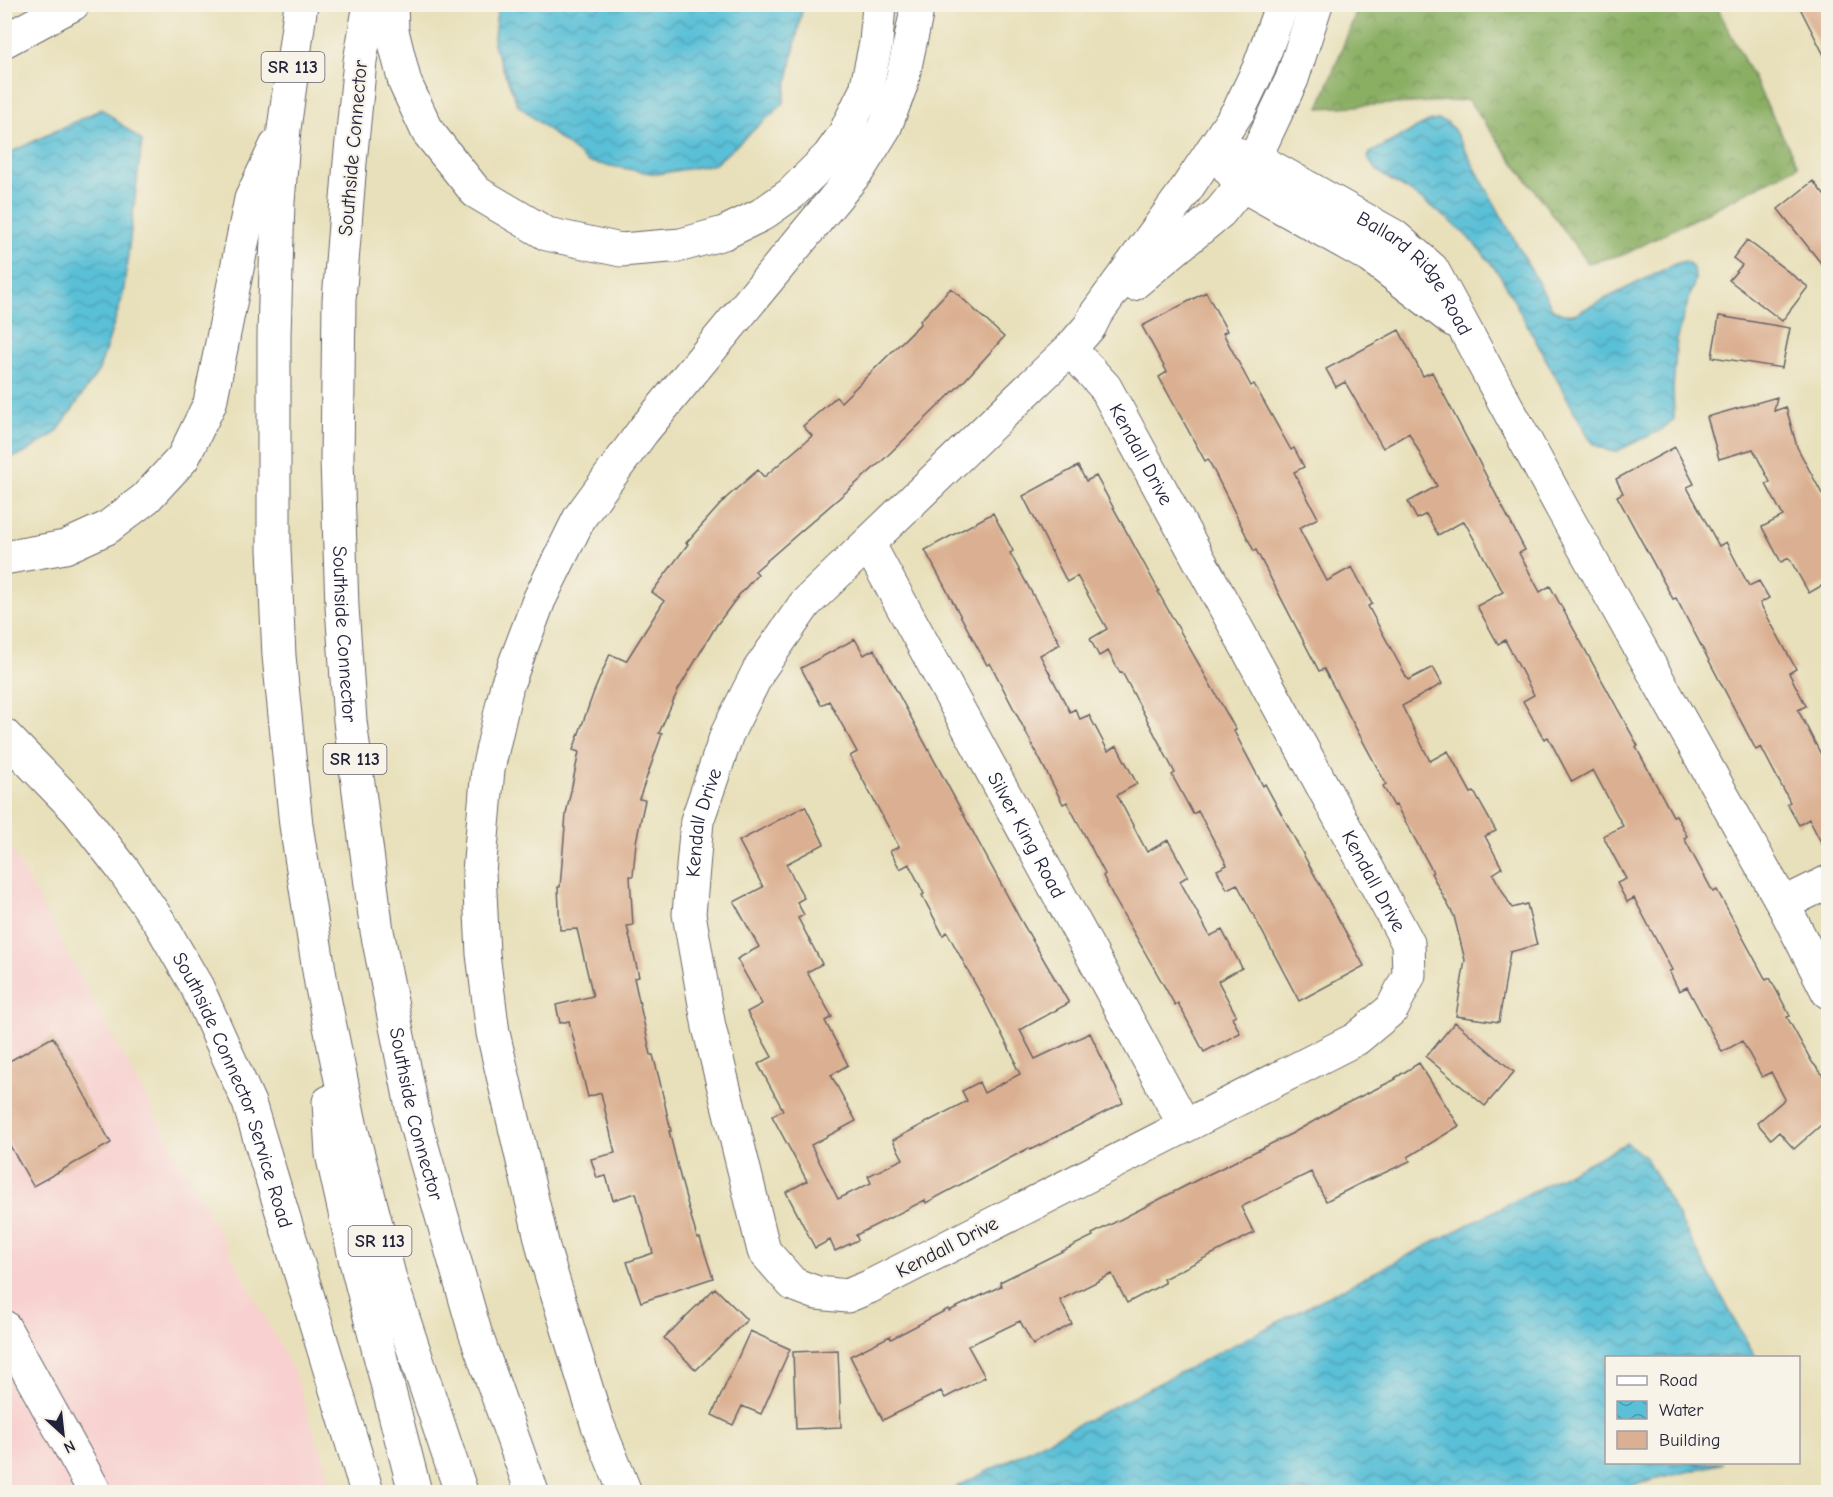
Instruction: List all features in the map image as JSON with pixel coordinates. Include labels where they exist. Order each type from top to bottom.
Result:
[{"type":"main road","points":[[4,41],[73,4]]},
{"type":"main road","name":"SR 113","points":[[301,4],[284,129],[278,202],[274,335],[274,549],[279,656],[296,825],[321,983],[351,1128],[390,1279],[461,1492]]},
{"type":"main road","name":"Southside Connector","points":[[370,4],[360,61],[339,300],[337,460],[342,607],[350,721],[377,931],[415,1122],[475,1332],[532,1492]]},
{"type":"main road","points":[[391,4],[392,31],[405,83],[428,132],[476,192],[547,234],[621,250],[681,245],[724,233],[761,215],[791,194],[829,156],[844,135],[866,90],[876,43],[879,4]]},
{"type":"main road","points":[[625,1492],[597,1423],[544,1251],[493,1033],[483,954],[479,872],[488,769],[511,674],[539,600],[580,517],[643,431],[859,169],[885,127],[901,85],[916,15],[914,4]]},
{"type":"main road","name":"Kendall Drive","points":[[1070,349],[1105,387],[1408,943],[1409,975],[1392,1009],[1356,1039],[869,1287],[847,1296],[817,1293],[793,1284],[764,1251],[708,1027],[689,914],[697,821],[728,734],[759,670],[805,604],[869,545],[1070,349],[1090,326],[1183,194],[1244,100],[1259,68],[1282,4]]},
{"type":"main road","name":"Kendall Drive","points":[[1096,315],[1220,212],[1249,172],[1292,79],[1316,4]]},
{"type":"main road","points":[[4,558],[65,547],[107,528],[146,498],[183,458],[210,403],[251,199],[284,129]]},
{"type":"main road","name":"Ballard Ridge Road","points":[[1213,149],[1371,257],[1464,329],[1784,904]]},
{"type":"main road","name":"Silver King Road","points":[[869,545],[1185,1126]]},
{"type":"main road","name":"Southside Connector Service Road","points":[[4,735],[77,810],[122,868],[160,923],[197,987],[249,1103],[367,1492]]},
{"type":"main road","points":[[1828,882],[1784,904],[1828,992]]},
{"type":"main road","points":[[321,983],[332,1154],[358,1273],[415,1492]]},
{"type":"main road","points":[[396,1027],[520,1407],[556,1492]]},
{"type":"main road","points":[[4,1326],[95,1492]]},
{"type":"shaded area","points":[[4,836],[293,1369],[334,1492],[5,1492]]},
{"type":"green space","points":[[1359,5],[1716,5],[1798,166],[1625,254],[1588,263],[1468,100],[1319,108]]},
{"type":"water","points":[[498,4],[803,5],[783,104],[715,164],[657,174],[588,162],[518,105],[493,44]]},
{"type":"water","points":[[102,109],[142,141],[123,295],[99,370],[57,432],[23,454],[5,459],[5,155]]},
{"type":"water","points":[[1438,120],[1447,122],[1454,130],[1555,310],[1567,314],[1577,313],[1675,264],[1685,261],[1692,267],[1695,280],[1677,337],[1673,389],[1674,419],[1661,430],[1617,451],[1609,451],[1595,445],[1589,438],[1500,275],[1456,226],[1417,196],[1376,170],[1368,158],[1370,153],[1428,122]]},
{"type":"water","points":[[1627,1143],[1646,1158],[1754,1356],[1605,1356],[1605,1464],[1719,1464],[1604,1492],[947,1492]]},
{"type":"building","points":[[1798,4],[1828,4],[1828,63]]},
{"type":"building","points":[[1813,181],[1828,200],[1828,272],[1778,209]]},
{"type":"building","points":[[1747,240],[1808,287],[1782,321],[1729,280],[1742,265],[1733,258]]},
{"type":"building","points":[[951,288],[1004,337],[966,379],[883,460],[755,571],[758,574],[716,626],[678,690],[659,733],[662,734],[639,799],[645,800],[636,842],[633,876],[630,876],[633,925],[627,926],[639,977],[634,978],[651,1055],[653,1055],[659,1078],[671,1131],[669,1131],[697,1238],[700,1238],[713,1278],[641,1302],[627,1262],[653,1253],[636,1193],[613,1200],[606,1176],[597,1178],[591,1159],[615,1153],[601,1093],[588,1097],[569,1021],[560,1023],[556,1005],[593,996],[577,929],[560,930],[558,887],[560,887],[566,814],[579,752],[573,750],[610,654],[626,661],[664,601],[652,592],[688,544],[686,543],[726,498],[758,470],[764,477],[812,436],[803,426],[836,397],[841,402],[921,323],[920,321]]},
{"type":"building","points":[[1206,292],[1227,331],[1223,333],[1251,386],[1254,384],[1291,450],[1294,448],[1304,467],[1294,472],[1318,518],[1299,528],[1327,581],[1352,567],[1372,604],[1368,606],[1408,680],[1433,667],[1442,684],[1402,706],[1430,761],[1448,751],[1471,793],[1474,792],[1496,831],[1485,836],[1502,868],[1493,874],[1512,908],[1527,904],[1537,945],[1510,952],[1499,1022],[1456,1016],[1465,960],[1454,916],[1431,873],[1433,872],[1383,786],[1386,784],[1324,669],[1319,671],[1256,550],[1254,551],[1208,459],[1205,461],[1159,377],[1167,372],[1142,326]]},
{"type":"building","points":[[1719,316],[1790,328],[1782,368],[1712,357]]},
{"type":"building","points":[[1399,330],[1423,376],[1432,372],[1525,550],[1519,553],[1540,592],[1550,586],[1638,746],[1636,747],[1673,816],[1676,815],[1687,836],[1684,838],[1713,892],[1717,890],[1766,980],[1770,978],[1790,1016],[1787,1017],[1812,1062],[1828,1081],[1828,1119],[1794,1149],[1779,1132],[1771,1139],[1757,1123],[1785,1099],[1771,1072],[1762,1077],[1742,1041],[1722,1052],[1687,987],[1679,991],[1669,971],[1672,970],[1634,898],[1627,902],[1617,883],[1626,879],[1603,836],[1623,826],[1593,770],[1572,782],[1548,737],[1544,739],[1523,701],[1534,695],[1505,640],[1498,644],[1477,606],[1503,592],[1464,521],[1438,535],[1426,514],[1417,519],[1408,502],[1437,486],[1409,433],[1383,448],[1345,382],[1336,387],[1326,369]]},
{"type":"building","points":[[1777,397],[1774,411],[1786,407],[1797,447],[1828,505],[1828,582],[1809,593],[1789,558],[1781,562],[1762,527],[1783,516],[1766,484],[1770,482],[1753,449],[1719,459],[1707,417]]},
{"type":"building","points":[[1675,447],[1694,484],[1687,487],[1719,546],[1726,542],[1749,586],[1759,581],[1769,598],[1760,603],[1796,669],[1789,673],[1806,706],[1798,710],[1828,768],[1828,856],[1809,819],[1799,825],[1787,804],[1790,802],[1761,747],[1756,750],[1676,598],[1673,599],[1617,496],[1623,493],[1616,479]]},
{"type":"building","points":[[1078,466],[1086,481],[1096,476],[1236,730],[1234,731],[1263,786],[1265,784],[1364,966],[1299,1001],[1237,884],[1227,889],[1217,870],[1227,865],[1198,811],[1193,814],[1172,775],[1175,773],[1122,672],[1120,673],[1108,651],[1099,656],[1090,639],[1107,629],[1077,576],[1067,582],[1023,496]]},
{"type":"building","points":[[993,513],[1013,551],[1010,553],[1060,644],[1040,655],[1070,712],[1075,709],[1080,719],[1089,715],[1108,751],[1117,746],[1137,784],[1117,795],[1147,852],[1168,840],[1188,876],[1180,881],[1210,936],[1222,930],[1242,968],[1218,981],[1236,1015],[1232,1017],[1240,1033],[1204,1052],[1178,1003],[1175,1005],[1114,898],[1103,876],[1105,874],[1067,802],[1063,804],[990,663],[987,665],[925,550]]},
{"type":"building","points":[[855,639],[864,655],[874,649],[1020,919],[1069,1003],[1020,1030],[1035,1059],[1090,1033],[1123,1103],[1030,1150],[1029,1148],[926,1203],[925,1200],[856,1235],[858,1240],[835,1251],[830,1240],[815,1248],[786,1192],[807,1181],[772,1116],[783,1110],[758,1064],[772,1057],[747,1012],[762,1004],[737,959],[759,947],[734,902],[763,887],[739,841],[805,806],[824,844],[786,864],[804,898],[797,902],[804,915],[798,918],[822,964],[807,972],[832,1017],[825,1021],[848,1065],[831,1075],[856,1121],[811,1145],[838,1199],[871,1183],[868,1176],[903,1159],[893,1140],[967,1101],[962,1091],[979,1082],[984,1093],[1020,1074],[1014,1062],[1016,1062],[947,932],[943,935],[909,864],[900,869],[890,851],[899,847],[850,756],[857,752],[829,701],[821,705],[801,668]]},
{"type":"building","points":[[1455,1022],[1514,1072],[1485,1106],[1426,1057]]},
{"type":"building","points":[[53,1037],[111,1143],[33,1186],[4,1135],[4,1064]]},
{"type":"building","points":[[1419,1063],[1459,1126],[1408,1157],[1410,1161],[1326,1201],[1311,1172],[1241,1207],[1254,1233],[1163,1279],[1165,1283],[1127,1303],[1112,1274],[1060,1300],[1072,1324],[1033,1345],[1020,1321],[968,1346],[985,1377],[945,1398],[941,1391],[883,1420],[850,1356],[890,1336],[891,1339],[948,1309],[949,1311],[1001,1286],[1000,1282],[1291,1134],[1396,1079]]},
{"type":"building","points":[[715,1288],[747,1320],[696,1370],[664,1338]]},
{"type":"building","points":[[750,1331],[790,1349],[761,1414],[742,1406],[733,1425],[712,1415]]},
{"type":"building","points":[[838,1350],[841,1427],[796,1429],[793,1352]]}]
